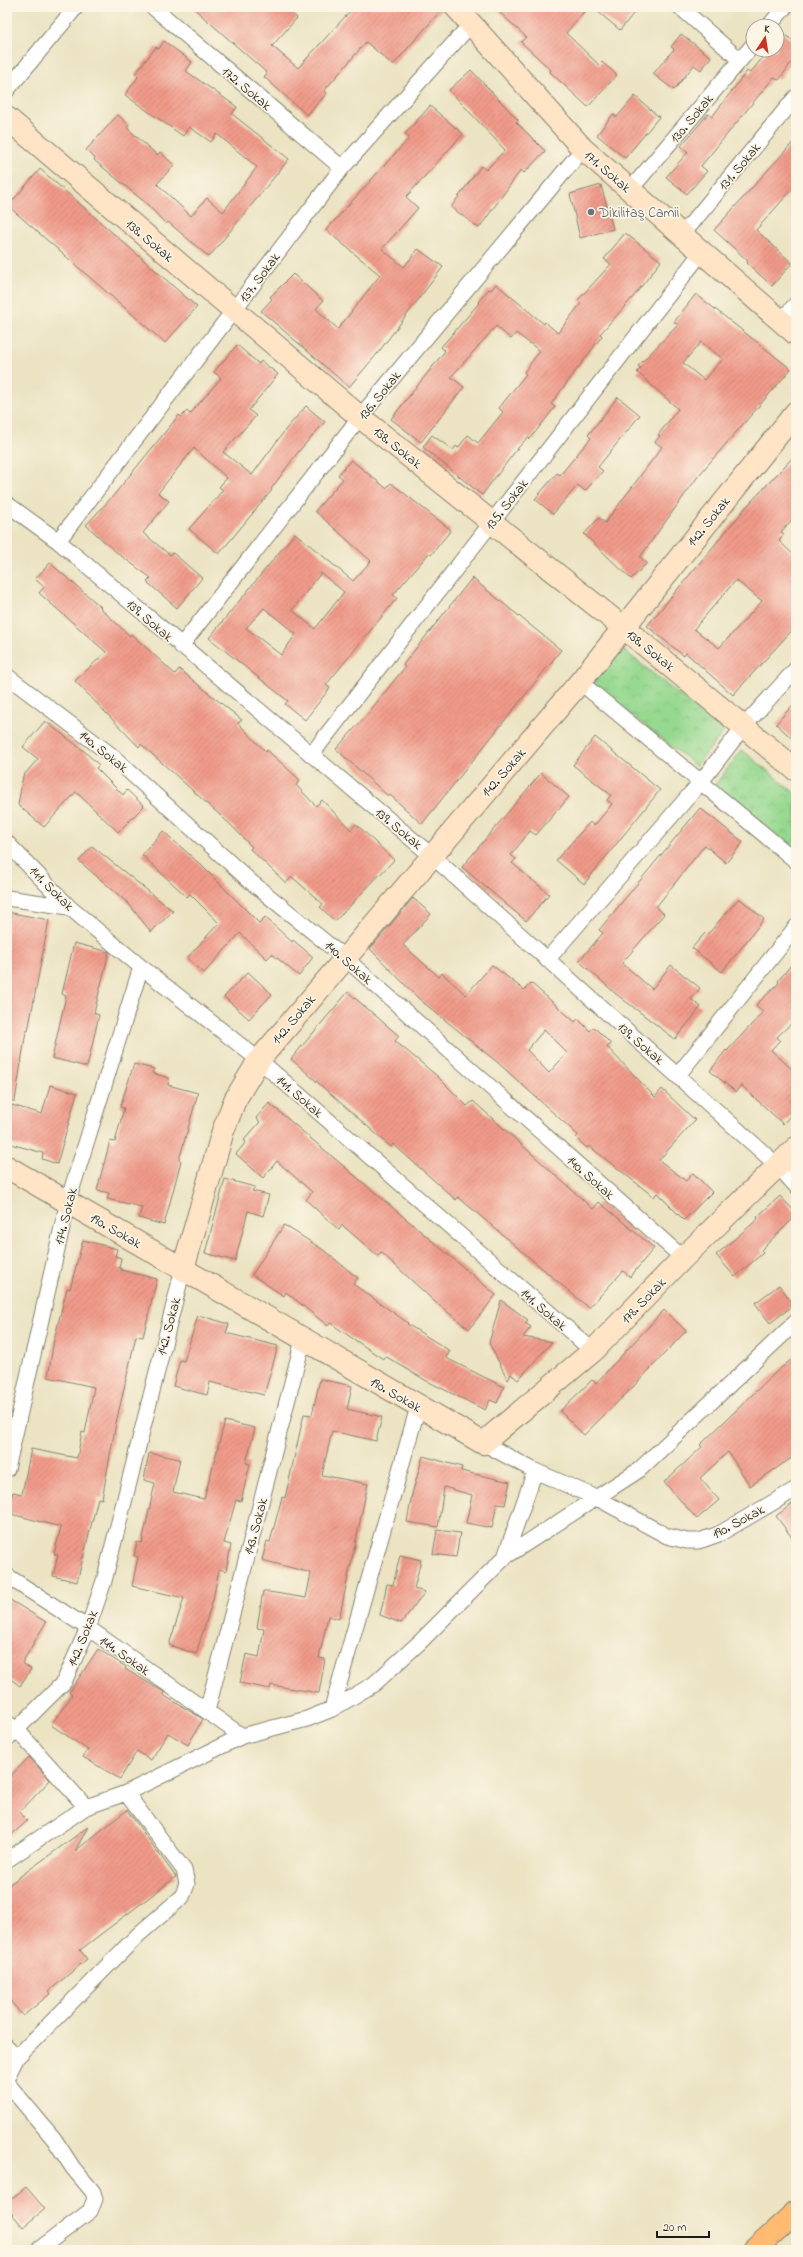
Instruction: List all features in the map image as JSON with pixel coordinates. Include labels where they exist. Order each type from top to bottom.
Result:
[{"type":"highway","points":[[754,2250],[796,2212]]},
{"type":"street","points":[[7,90],[76,7]]},
{"type":"street","name":"172. Sokak","points":[[153,7],[342,168]]},
{"type":"street","name":"171. Sokak","points":[[456,7],[472,23],[582,149],[701,253],[789,327]]},
{"type":"street","points":[[680,7],[740,60]]},
{"type":"street","points":[[776,18],[785,7]]},
{"type":"street","name":"137. Sokak","points":[[58,541],[342,168],[472,23]]},
{"type":"street","name":"130. Sokak","points":[[630,190],[745,54]]},
{"type":"street","name":"131. Sokak","points":[[682,235],[796,97]]},
{"type":"street","name":"138. Sokak","points":[[7,118],[360,417],[624,628],[796,770]]},
{"type":"street","name":"136. Sokak","points":[[181,646],[360,417],[582,149]]},
{"type":"street","name":"135. Sokak","points":[[311,755],[701,253]]},
{"type":"street","points":[[789,327],[796,304]]},
{"type":"street","name":"142. Sokak","points":[[10,1731],[64,1682],[88,1628],[104,1581],[183,1269],[223,1131],[235,1100],[259,1060],[580,682],[796,412]]},
{"type":"street","name":"139. Sokak","points":[[7,504],[58,541],[432,856],[547,960],[678,1075],[778,1166],[796,1186]]},
{"type":"street","points":[[547,960],[700,783],[744,726],[796,669]]},
{"type":"street","name":"140. Sokak","points":[[7,676],[111,755],[250,881],[345,958],[683,1258]]},
{"type":"street","points":[[580,682],[796,861]]},
{"type":"street","name":"141. Sokak","points":[[7,843],[69,907],[140,967],[259,1060],[593,1351]]},
{"type":"street","points":[[7,898],[69,907]]},
{"type":"street","points":[[678,1075],[796,927]]},
{"type":"street","name":"174. Sokak","points":[[7,1469],[68,1202],[140,967]]},
{"type":"street","name":"178. Sokak","points":[[483,1443],[593,1351],[683,1258],[796,1148]]},
{"type":"street","name":"190. Sokak","points":[[7,1167],[418,1407],[535,1471],[597,1498],[666,1536],[687,1541],[699,1541],[719,1534],[796,1489]]},
{"type":"street","points":[[7,1860],[86,1807],[126,1793],[242,1736],[307,1719],[332,1709],[374,1684],[420,1642],[505,1557],[639,1470],[796,1322]]},
{"type":"street","name":"143. Sokak","points":[[206,1711],[303,1340]]},
{"type":"street","points":[[332,1709],[418,1407]]},
{"type":"street","points":[[505,1557],[535,1471]]},
{"type":"street","name":"144. Sokak","points":[[7,1576],[88,1628],[242,1736]]},
{"type":"street","points":[[10,1731],[86,1807]]},
{"type":"street","points":[[7,2077],[12,2052],[138,1935],[182,1897],[187,1884],[184,1870],[126,1793]]},
{"type":"street","points":[[7,2083],[54,2139],[73,2168],[93,2192],[95,2199],[90,2211],[38,2250]]},
{"type":"green space","points":[[621,648],[724,731],[696,766],[592,684]]},
{"type":"green space","points":[[742,750],[796,794],[796,851],[714,786]]},
{"type":"building","points":[[192,7],[285,7],[297,18],[272,46],[298,68],[354,7],[444,7],[393,65],[366,42],[324,91],[327,93],[307,115],[264,77],[267,73]]},
{"type":"building","points":[[494,7],[588,7],[566,33],[599,65],[602,62],[617,75],[588,107],[550,72],[551,70],[521,42],[526,37]]},
{"type":"building","points":[[592,7],[639,7],[620,30]]},
{"type":"building","points":[[681,34],[711,57],[701,70],[694,65],[674,90],[653,74],[674,49],[671,47]]},
{"type":"building","points":[[785,35],[796,43],[796,56],[779,80],[774,77],[701,166],[707,171],[687,194],[666,177],[688,152],[681,146],[708,114],[712,117],[747,71],[750,73],[762,58],[785,58]]},
{"type":"building","points":[[164,41],[192,62],[186,71],[237,107],[232,114],[289,159],[209,257],[168,222],[166,224],[147,204],[94,160],[95,158],[86,150],[118,115],[129,125],[127,128],[157,155],[160,152],[174,165],[157,184],[191,216],[207,198],[223,212],[257,167],[217,134],[211,142],[189,127],[183,136],[125,95],[138,77],[135,74],[156,47],[159,49]]},
{"type":"building","points":[[471,70],[518,120],[516,122],[545,151],[524,173],[521,170],[479,228],[451,207],[481,166],[486,170],[505,150],[449,90]]},
{"type":"building","points":[[635,96],[659,117],[625,158],[597,135],[613,114],[617,117]]},
{"type":"building","points":[[430,106],[463,134],[406,197],[418,208],[382,249],[404,267],[418,249],[443,267],[377,354],[349,387],[261,311],[272,299],[270,297],[293,274],[323,301],[316,309],[338,329],[380,275],[326,230],[409,138],[405,134]]},
{"type":"building","points":[[796,139],[796,185],[756,230],[792,263],[772,286],[747,263],[748,261],[714,230]]},
{"type":"building","points":[[40,169],[197,307],[165,343],[8,206]]},
{"type":"building","name":"Dikilitaş Camii","points":[[601,185],[613,229],[580,238],[570,194]]},
{"type":"building","points":[[625,233],[661,261],[634,296],[600,334],[602,336],[551,404],[555,407],[530,439],[528,437],[517,449],[482,495],[423,447],[432,435],[453,450],[456,446],[458,448],[468,435],[478,443],[503,412],[499,408],[526,374],[524,372],[540,351],[516,333],[511,339],[496,326],[451,377],[464,387],[421,442],[391,419],[445,351],[441,347],[479,303],[478,302],[489,289],[491,290],[496,284],[544,324],[545,322],[558,333],[581,303],[578,300],[611,264],[604,259]]},
{"type":"building","points":[[696,294],[791,369],[699,475],[640,557],[647,563],[631,579],[584,534],[599,518],[605,523],[662,447],[655,442],[660,436],[658,435],[678,409],[637,372],[641,368],[638,366],[678,325],[674,322]],"holes":[[[701,342],[723,359],[704,380],[683,363]]]},
{"type":"building","points":[[237,345],[259,364],[261,361],[278,374],[249,410],[256,416],[223,452],[252,475],[286,429],[306,406],[325,422],[298,452],[271,489],[272,490],[219,554],[189,529],[223,490],[219,487],[227,478],[194,448],[158,493],[169,501],[143,533],[170,555],[173,553],[202,578],[177,608],[147,582],[151,578],[116,552],[86,525],[113,496],[179,415],[181,417],[187,411],[190,414],[221,378],[214,372]]},
{"type":"building","points":[[618,397],[640,415],[598,467],[603,471],[585,491],[578,485],[553,514],[535,499],[557,473],[560,475],[591,438],[588,435]]},
{"type":"building","points":[[796,454],[796,515],[781,532],[784,534],[779,541],[796,557],[796,626],[733,695],[686,653],[684,656],[647,626],[748,505]],"holes":[[[736,580],[762,601],[719,648],[694,629]]]},
{"type":"building","points":[[351,460],[386,488],[391,483],[451,530],[431,555],[429,553],[393,595],[397,598],[326,685],[330,688],[305,720],[285,704],[288,701],[209,638],[295,533],[353,581],[371,561],[315,511],[343,479],[338,475]],"holes":[[[321,573],[344,592],[315,629],[292,610]],[[264,608],[296,634],[281,655],[246,628]]]},
{"type":"building","points":[[50,563],[101,607],[100,608],[130,636],[131,634],[175,674],[179,669],[242,720],[238,723],[266,752],[267,750],[300,780],[296,785],[316,806],[322,800],[351,830],[356,824],[394,860],[335,921],[320,907],[323,904],[292,877],[286,883],[250,849],[252,847],[232,826],[141,744],[139,747],[75,681],[106,652],[39,593],[44,587],[35,579]]},
{"type":"building","points":[[472,578],[561,650],[422,824],[389,794],[388,796],[336,749],[365,717],[405,667],[403,665]]},
{"type":"building","points":[[796,701],[796,742],[776,724]]},
{"type":"building","points":[[45,721],[84,751],[99,765],[96,768],[123,795],[127,790],[144,806],[118,832],[76,792],[44,827],[18,805],[23,776],[38,759],[23,747]]},
{"type":"building","points":[[595,737],[660,790],[584,884],[556,860],[590,822],[594,826],[612,804],[607,800],[611,795],[573,765]]},
{"type":"building","points":[[541,773],[569,797],[536,835],[530,831],[511,855],[516,859],[512,863],[549,894],[526,921],[462,867]]},
{"type":"building","points":[[700,808],[743,842],[726,863],[705,845],[656,907],[664,914],[622,963],[652,989],[671,965],[700,988],[691,999],[701,1007],[675,1039],[616,994],[579,961],[603,933],[599,930]]},
{"type":"building","points":[[163,831],[201,865],[259,923],[265,917],[292,942],[293,940],[313,957],[299,976],[272,954],[267,959],[240,933],[204,973],[187,958],[219,923],[190,894],[187,897],[142,855]]},
{"type":"building","points":[[92,846],[173,911],[151,932],[128,903],[79,861]]},
{"type":"building","points":[[413,898],[431,914],[403,945],[439,977],[442,973],[466,995],[492,965],[524,990],[531,983],[575,1022],[578,1019],[590,1031],[594,1027],[611,1044],[607,1047],[655,1097],[662,1089],[695,1120],[659,1160],[686,1181],[693,1173],[712,1192],[684,1220],[657,1193],[654,1197],[589,1146],[587,1148],[576,1138],[578,1135],[497,1062],[419,999],[370,949]],"holes":[[[544,1030],[567,1053],[549,1073],[527,1050]]]},
{"type":"building","points":[[739,898],[764,919],[722,972],[692,948],[706,932],[708,934]]},
{"type":"building","points":[[7,912],[49,920],[28,1031],[26,1031],[15,1101],[7,1101]]},
{"type":"building","points":[[74,943],[109,952],[94,1013],[99,1015],[87,1067],[52,1058],[66,996],[62,994]]},
{"type":"building","points":[[796,959],[796,1019],[777,1037],[780,1040],[771,1050],[796,1073],[796,1109],[783,1124],[741,1085],[736,1092],[710,1071],[726,1050],[727,1051],[763,1012],[756,1005],[779,983],[778,981]]},
{"type":"building","points":[[248,972],[272,994],[249,1019],[224,997]]},
{"type":"building","points":[[348,992],[399,1036],[395,1041],[436,1075],[467,1106],[473,1101],[593,1209],[599,1202],[654,1248],[630,1277],[623,1271],[589,1308],[458,1197],[456,1200],[393,1144],[391,1147],[291,1059]]},
{"type":"building","points":[[134,1064],[154,1069],[152,1073],[169,1078],[168,1085],[198,1093],[179,1160],[181,1161],[164,1225],[139,1218],[142,1207],[107,1199],[109,1193],[97,1190],[110,1141],[115,1142],[124,1108],[120,1107]]},
{"type":"building","points":[[50,1085],[77,1093],[57,1164],[42,1159],[43,1153],[7,1143],[7,1122],[12,1105],[42,1114]]},
{"type":"building","points":[[269,1103],[496,1295],[469,1329],[435,1302],[381,1252],[378,1256],[342,1225],[339,1230],[306,1200],[312,1192],[277,1161],[263,1178],[236,1154],[246,1142],[244,1140],[260,1122],[256,1118]]},
{"type":"building","points":[[225,1179],[255,1187],[252,1191],[269,1195],[263,1216],[248,1211],[235,1261],[205,1253]]},
{"type":"building","points":[[780,1196],[796,1213],[796,1216],[761,1250],[763,1253],[735,1277],[716,1255],[758,1219],[757,1217]]},
{"type":"building","points":[[284,1225],[322,1249],[358,1278],[353,1284],[408,1323],[407,1324],[450,1351],[446,1358],[504,1387],[497,1403],[490,1400],[485,1410],[425,1380],[385,1356],[383,1359],[330,1323],[328,1326],[286,1292],[284,1296],[252,1275]]},
{"type":"building","points":[[83,1240],[117,1249],[115,1256],[121,1258],[119,1268],[121,1268],[121,1270],[157,1279],[143,1337],[136,1336],[116,1423],[102,1499],[98,1498],[77,1582],[53,1576],[58,1555],[54,1554],[61,1527],[7,1513],[13,1492],[22,1494],[31,1449],[77,1458],[82,1432],[85,1433],[94,1387],[48,1377],[54,1340],[67,1288],[70,1289]]},
{"type":"building","points":[[779,1285],[794,1305],[770,1323],[755,1303]]},
{"type":"building","points":[[501,1300],[528,1320],[525,1323],[531,1327],[523,1337],[552,1342],[518,1380],[511,1374],[508,1380],[489,1343]]},
{"type":"building","points":[[664,1310],[686,1331],[632,1388],[584,1435],[560,1411],[592,1380],[596,1383]]},
{"type":"building","points":[[198,1315],[229,1324],[226,1333],[278,1346],[264,1395],[210,1382],[207,1395],[173,1386],[180,1360],[184,1361]]},
{"type":"building","points":[[796,1356],[796,1455],[750,1486],[728,1452],[700,1478],[719,1500],[697,1519],[664,1482],[702,1447],[700,1445],[776,1372]]},
{"type":"building","points":[[320,1379],[352,1386],[347,1409],[382,1417],[376,1441],[332,1431],[322,1475],[368,1484],[339,1619],[328,1616],[319,1658],[325,1659],[319,1693],[271,1685],[270,1689],[240,1683],[246,1654],[259,1657],[264,1629],[257,1628],[263,1591],[306,1598],[311,1573],[262,1560],[267,1541],[270,1542],[282,1497],[285,1498],[304,1414],[312,1415]]},
{"type":"building","points":[[225,1421],[255,1428],[246,1463],[250,1464],[241,1501],[236,1500],[224,1543],[231,1545],[226,1571],[219,1569],[213,1599],[196,1654],[169,1645],[184,1598],[132,1586],[138,1557],[134,1556],[137,1542],[142,1543],[155,1483],[144,1480],[149,1453],[180,1459],[173,1492],[204,1499]]},
{"type":"building","points":[[423,1456],[462,1467],[461,1471],[510,1482],[505,1505],[497,1504],[492,1528],[466,1523],[472,1495],[444,1487],[438,1527],[407,1522],[412,1494]]},
{"type":"building","points":[[796,1501],[796,1543],[776,1516]]},
{"type":"building","points":[[437,1530],[460,1533],[456,1557],[433,1554]]},
{"type":"building","points":[[400,1555],[421,1560],[414,1589],[425,1592],[401,1623],[380,1615],[387,1584],[393,1585]]},
{"type":"building","points":[[7,1598],[46,1622],[22,1663],[31,1669],[20,1686],[12,1680],[7,1688]]},
{"type":"building","points":[[98,1649],[126,1667],[125,1669],[164,1692],[163,1695],[203,1719],[188,1745],[168,1733],[151,1760],[137,1751],[120,1779],[83,1757],[88,1750],[51,1725],[72,1695],[69,1693]]},
{"type":"building","points":[[29,1757],[50,1780],[20,1812],[27,1821],[7,1839],[7,1780]]},
{"type":"building","points":[[127,1810],[176,1877],[80,1950],[87,1959],[49,1991],[51,1993],[23,2016],[7,1997],[7,1886],[88,1827],[75,1851]]},
{"type":"building","points":[[26,2187],[45,2209],[23,2227],[7,2208],[7,2203]]},
{"type":"place","name":"Dikilitaş Camii","points":[[591,212]]}]
